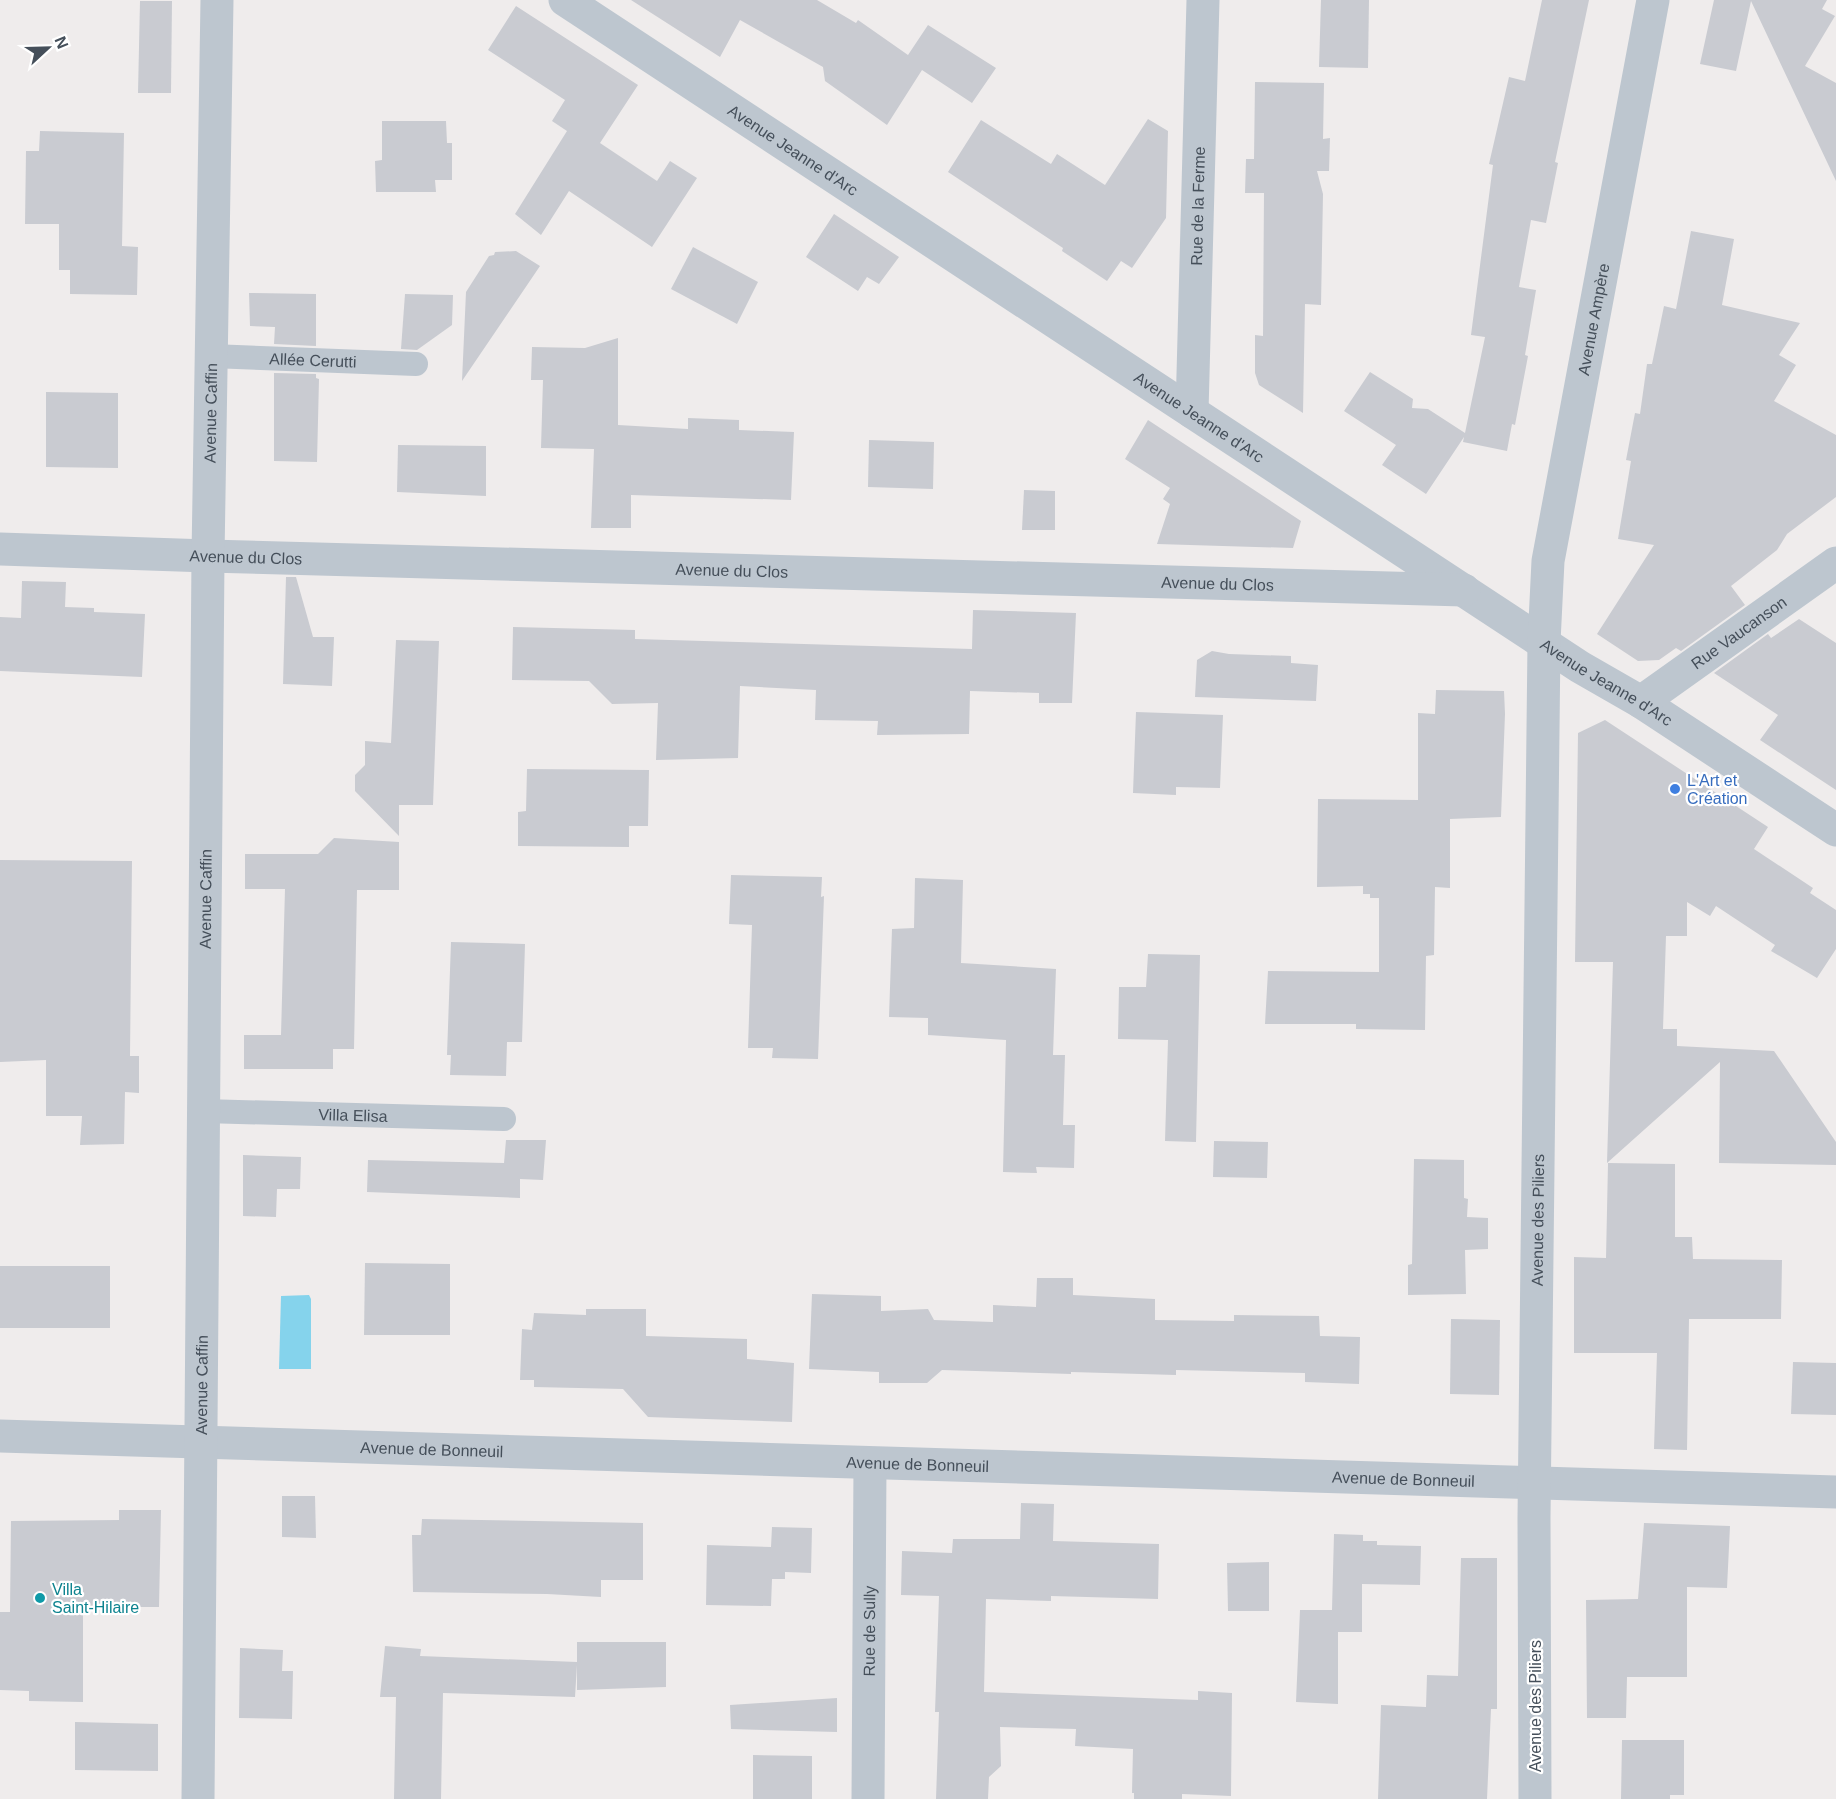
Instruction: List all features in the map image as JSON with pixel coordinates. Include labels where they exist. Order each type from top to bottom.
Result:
[{"type":"street","name":"Avenue Caffin","points":[[198,1799],[208,556],[217,0]]},
{"type":"street","name":"Avenue Jeanne d'Arc","points":[[565,0],[1580,667],[1641,702],[1836,830]]},
{"type":"street","name":"Rue de la Ferme","points":[[1192,412],[1203,0]]},
{"type":"street","name":"Avenue Ampère","points":[[1544,642],[1548,561],[1653,0]]},
{"type":"street","name":"Avenue du Clos","points":[[0,549],[1464,590]]},
{"type":"street","name":"Rue Vaucanson","points":[[1641,702],[1836,563]]},
{"type":"street","name":"Avenue des Piliers","points":[[1535,1799],[1535,1483],[1544,642]]},
{"type":"street","name":"Avenue de Bonneuil","points":[[0,1436],[1836,1492]]},
{"type":"street","name":"Rue de Sully","points":[[868,1799],[870,1464]]},
{"type":"lane","name":"Allée Cerutti","points":[[211,356],[416,364]]},
{"type":"lane","name":"Villa Elisa","points":[[203,1111],[504,1119]]},
{"type":"water","points":[[309,1295],[311,1299],[311,1369],[279,1369],[281,1296]]},
{"type":"building","points":[[631,0],[817,0],[856,23],[858,20],[908,55],[928,25],[996,68],[972,103],[922,70],[887,125],[825,81],[823,67],[740,20],[720,57]]},
{"type":"building","points":[[1321,0],[1369,0],[1368,68],[1319,67]]},
{"type":"building","points":[[1542,0],[1589,0],[1555,162],[1558,163],[1546,223],[1531,220],[1519,287],[1536,290],[1525,355],[1528,356],[1515,425],[1512,424],[1507,451],[1463,442],[1464,437],[1426,494],[1382,465],[1396,445],[1344,411],[1370,372],[1413,399],[1412,408],[1428,409],[1465,433],[1485,337],[1471,335],[1493,165],[1489,164],[1509,77],[1525,81]]},
{"type":"building","points":[[1714,0],[1827,0],[1822,9],[1835,16],[1805,66],[1836,83],[1836,181],[1751,1],[1736,71],[1700,64]]},
{"type":"building","points":[[140,1],[172,1],[171,93],[138,93]]},
{"type":"building","points":[[516,6],[638,85],[600,143],[657,181],[670,161],[697,178],[652,247],[569,191],[541,235],[515,214],[567,131],[552,121],[565,100],[488,50]]},
{"type":"building","points":[[1255,82],[1324,83],[1323,139],[1330,138],[1329,171],[1317,171],[1323,194],[1321,305],[1305,304],[1303,413],[1259,385],[1255,373],[1255,335],[1263,336],[1264,193],[1245,193],[1246,159],[1254,159]]},
{"type":"building","points":[[1148,119],[1168,131],[1166,218],[1132,268],[1121,261],[1107,281],[1062,251],[1063,248],[948,172],[981,120],[1051,164],[1057,154],[1105,185]]},
{"type":"building","points":[[382,121],[446,121],[447,143],[452,143],[452,180],[435,180],[436,192],[376,192],[375,161],[382,160]]},
{"type":"building","points":[[40,131],[124,133],[122,246],[138,247],[137,295],[70,294],[70,270],[59,270],[59,224],[25,224],[26,151],[39,151]]},
{"type":"building","points":[[834,214],[899,257],[879,284],[867,277],[858,291],[806,257]]},
{"type":"building","points":[[1691,231],[1734,239],[1722,305],[1800,323],[1779,355],[1796,365],[1774,401],[1836,435],[1836,497],[1787,534],[1777,550],[1731,586],[1745,605],[1681,651],[1676,648],[1659,660],[1638,661],[1597,634],[1654,545],[1618,539],[1631,461],[1626,460],[1635,413],[1640,414],[1647,364],[1652,364],[1664,306],[1676,309]]},
{"type":"building","points":[[693,247],[758,282],[737,324],[671,289]]},
{"type":"building","points":[[516,251],[540,266],[462,381],[466,292],[489,256],[494,255],[495,252]]},
{"type":"building","points":[[249,293],[316,294],[316,346],[274,344],[275,327],[250,326]]},
{"type":"building","points":[[405,294],[453,295],[452,325],[417,350],[401,349]]},
{"type":"building","points":[[618,338],[618,425],[688,429],[688,418],[739,420],[739,430],[794,432],[791,500],[631,495],[631,528],[591,528],[594,449],[541,448],[543,380],[531,380],[532,347],[585,348]]},
{"type":"building","points":[[274,373],[316,374],[316,378],[319,379],[317,462],[274,461]]},
{"type":"building","points":[[46,392],[118,393],[118,468],[46,467]]},
{"type":"building","points":[[1148,420],[1301,521],[1293,548],[1157,544],[1170,504],[1163,499],[1170,488],[1125,459]]},
{"type":"building","points":[[869,440],[934,442],[933,489],[868,487]]},
{"type":"building","points":[[398,445],[486,446],[486,496],[397,492]]},
{"type":"building","points":[[1024,490],[1055,491],[1055,530],[1022,530]]},
{"type":"building","points":[[286,577],[296,577],[313,637],[334,637],[332,686],[283,684]]},
{"type":"building","points":[[22,581],[66,582],[65,607],[94,608],[94,612],[145,614],[142,677],[0,671],[0,617],[21,618]]},
{"type":"building","points":[[973,610],[1076,613],[1072,703],[1039,703],[1039,693],[970,691],[969,734],[877,735],[878,721],[815,720],[816,690],[740,686],[738,758],[656,760],[658,703],[612,704],[589,681],[512,680],[513,627],[635,630],[635,639],[972,649]]},
{"type":"building","points":[[1799,619],[1836,643],[1836,790],[1760,740],[1778,715],[1714,673],[1768,634],[1771,638]]},
{"type":"building","points":[[396,640],[439,641],[433,805],[399,805],[399,836],[355,791],[355,775],[365,765],[365,741],[391,743]]},
{"type":"building","points":[[1212,651],[1229,654],[1291,656],[1291,663],[1318,665],[1316,701],[1195,697],[1197,660]]},
{"type":"building","points":[[1436,690],[1504,691],[1505,714],[1501,817],[1450,819],[1450,888],[1435,887],[1434,955],[1426,956],[1425,1030],[1356,1029],[1356,1024],[1265,1024],[1268,971],[1379,972],[1379,898],[1370,898],[1370,894],[1363,894],[1363,886],[1317,887],[1318,799],[1418,800],[1418,713],[1435,714]]},
{"type":"building","points":[[1136,712],[1223,715],[1220,788],[1176,787],[1176,795],[1133,793]]},
{"type":"building","points":[[1605,720],[1768,827],[1754,849],[1813,888],[1810,893],[1836,910],[1836,949],[1817,978],[1771,951],[1775,945],[1716,906],[1710,916],[1687,902],[1687,936],[1666,936],[1663,1029],[1677,1029],[1677,1046],[1774,1051],[1836,1142],[1836,1165],[1719,1163],[1720,1062],[1607,1163],[1613,962],[1575,962],[1578,733]]},
{"type":"building","points":[[527,769],[649,770],[648,826],[629,826],[629,847],[518,846],[518,812],[526,811]]},
{"type":"building","points":[[334,838],[399,842],[399,890],[357,890],[354,1049],[333,1049],[333,1069],[244,1069],[244,1035],[281,1035],[285,889],[245,889],[245,854],[318,854]]},
{"type":"building","points":[[0,860],[132,861],[130,1056],[139,1056],[139,1093],[125,1092],[124,1144],[80,1145],[82,1116],[46,1116],[46,1060],[0,1062]]},
{"type":"building","points":[[731,875],[822,877],[821,897],[824,896],[818,1059],[772,1058],[773,1048],[748,1048],[752,925],[729,924]]},
{"type":"building","points":[[915,878],[963,880],[961,963],[1056,969],[1053,1055],[1065,1055],[1063,1125],[1075,1125],[1074,1168],[1036,1167],[1037,1173],[1003,1172],[1006,1040],[928,1035],[928,1018],[889,1017],[892,929],[914,928]]},
{"type":"building","points":[[451,942],[525,944],[522,1042],[507,1042],[506,1076],[450,1075],[451,1055],[447,1055]]},
{"type":"building","points":[[1148,954],[1200,955],[1196,1142],[1165,1141],[1168,1040],[1118,1039],[1119,987],[1146,987]]},
{"type":"building","points":[[506,1140],[546,1140],[543,1180],[520,1179],[520,1198],[367,1192],[368,1160],[504,1163]]},
{"type":"building","points":[[1214,1141],[1268,1142],[1267,1178],[1213,1177]]},
{"type":"building","points":[[243,1155],[301,1157],[300,1189],[277,1189],[276,1217],[243,1216]]},
{"type":"building","points":[[1414,1159],[1464,1160],[1464,1198],[1468,1199],[1467,1217],[1488,1218],[1488,1249],[1465,1250],[1466,1294],[1408,1295],[1408,1265],[1412,1264]]},
{"type":"building","points":[[1608,1163],[1675,1164],[1675,1237],[1692,1237],[1693,1259],[1782,1260],[1781,1319],[1689,1319],[1687,1450],[1654,1449],[1657,1353],[1574,1353],[1574,1257],[1606,1258]]},
{"type":"building","points":[[365,1263],[450,1264],[450,1335],[364,1335]]},
{"type":"building","points":[[0,1266],[110,1266],[110,1328],[0,1328]]},
{"type":"building","points":[[1037,1278],[1073,1278],[1073,1295],[1155,1299],[1155,1320],[1234,1321],[1234,1315],[1319,1316],[1320,1336],[1360,1337],[1359,1384],[1305,1382],[1305,1373],[1176,1370],[1176,1375],[942,1370],[927,1383],[879,1383],[879,1372],[809,1369],[812,1294],[881,1296],[881,1311],[928,1309],[934,1320],[993,1322],[993,1305],[1036,1307]]},
{"type":"building","points":[[586,1309],[646,1309],[646,1336],[747,1339],[747,1359],[794,1363],[792,1422],[648,1417],[623,1389],[534,1387],[534,1380],[520,1380],[522,1329],[532,1330],[534,1313],[586,1315]]},
{"type":"building","points":[[1451,1319],[1500,1320],[1499,1395],[1450,1394]]},
{"type":"building","points":[[1793,1362],[1836,1363],[1836,1415],[1791,1414]]},
{"type":"building","points":[[282,1496],[315,1496],[316,1538],[282,1537]]},
{"type":"building","points":[[1021,1503],[1054,1504],[1053,1541],[1159,1544],[1158,1599],[1051,1596],[1051,1601],[986,1599],[984,1692],[1198,1700],[1198,1691],[1232,1693],[1231,1796],[1182,1794],[1182,1799],[1134,1799],[1134,1793],[1132,1793],[1133,1749],[1075,1746],[1076,1729],[1000,1727],[1001,1766],[989,1777],[988,1799],[936,1799],[939,1712],[935,1712],[939,1596],[901,1595],[902,1551],[952,1553],[953,1539],[1020,1539]]},
{"type":"building","name":"Villa Saint-Hilaire","points":[[119,1510],[161,1510],[159,1607],[83,1607],[83,1702],[29,1701],[29,1691],[0,1690],[0,1612],[10,1612],[11,1521],[119,1520]]},
{"type":"building","points":[[422,1519],[643,1523],[643,1580],[601,1580],[601,1597],[413,1592],[412,1535],[421,1535]]},
{"type":"building","points":[[1644,1523],[1730,1526],[1727,1588],[1687,1587],[1687,1677],[1627,1677],[1626,1718],[1587,1718],[1586,1600],[1638,1599]]},
{"type":"building","points":[[772,1527],[812,1528],[811,1573],[785,1572],[785,1579],[772,1579],[771,1606],[706,1605],[707,1545],[771,1547]]},
{"type":"building","points":[[1334,1534],[1363,1535],[1363,1541],[1377,1541],[1377,1545],[1421,1546],[1420,1585],[1362,1584],[1362,1632],[1338,1632],[1338,1704],[1296,1702],[1300,1610],[1332,1610]]},
{"type":"building","points":[[1461,1558],[1497,1558],[1497,1709],[1491,1709],[1487,1799],[1378,1799],[1381,1705],[1426,1707],[1427,1675],[1458,1676]]},
{"type":"building","points":[[1269,1562],[1269,1611],[1228,1611],[1227,1563]]},
{"type":"building","points":[[577,1642],[666,1642],[666,1687],[577,1690],[577,1665],[575,1697],[443,1693],[441,1799],[394,1799],[396,1697],[380,1697],[385,1646],[421,1649],[420,1656],[577,1662]]},
{"type":"building","points":[[240,1648],[283,1650],[282,1671],[293,1671],[292,1719],[239,1718]]},
{"type":"building","points":[[837,1698],[837,1732],[731,1729],[730,1705]]},
{"type":"building","points":[[75,1722],[158,1724],[158,1771],[75,1770]]},
{"type":"building","points":[[1622,1740],[1684,1740],[1684,1795],[1670,1795],[1670,1799],[1621,1799]]},
{"type":"building","points":[[753,1755],[812,1756],[812,1799],[753,1799]]},
{"type":"place","name":"L'Art et Création","points":[[1675,789]]},
{"type":"place","name":"Villa Saint-Hilaire","points":[[40,1598]]}]
